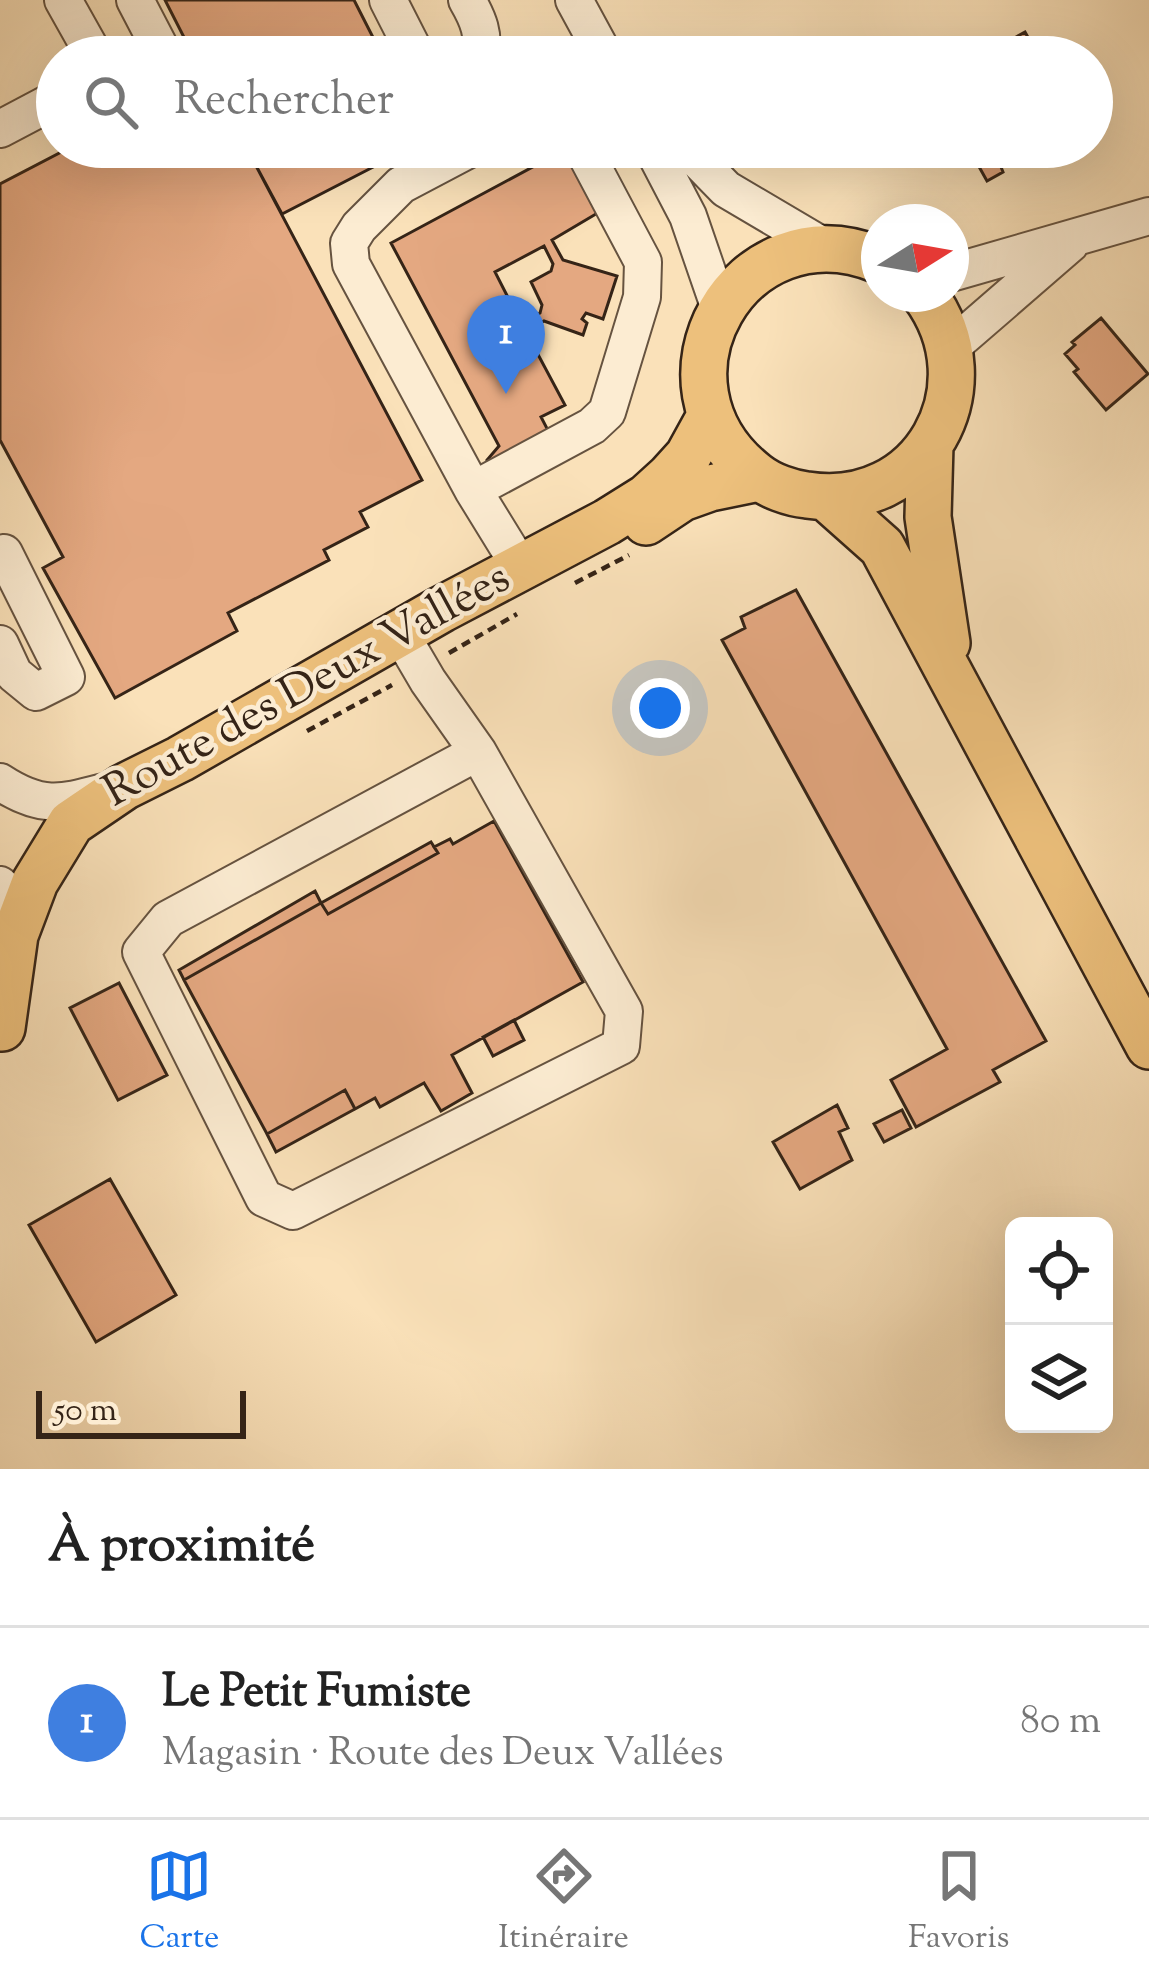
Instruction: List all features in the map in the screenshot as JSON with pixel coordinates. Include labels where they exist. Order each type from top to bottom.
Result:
[{"type":"main road","points":[[861,253],[826,248],[784,256],[748,277],[720,309],[704,362],[710,416],[730,451],[759,478],[793,493],[828,499],[868,492],[903,474],[930,446],[946,415],[953,382],[950,347],[937,312]]},
{"type":"main road","name":"Route des Deux Vallées","points":[[1,1031],[15,935],[35,883],[70,823],[124,787],[607,522],[646,497],[688,456],[710,416]]},
{"type":"main road","points":[[930,446],[928,517],[952,676]]},
{"type":"main road","name":"Route des Deux Vallées","points":[[1,1031],[57,884],[77,853],[133,803],[552,575],[682,498],[759,478]]},
{"type":"main road","points":[[828,499],[881,547],[1149,1046]]},
{"type":"street","points":[[63,0],[83,36]]},
{"type":"street","points":[[135,0],[154,36]]},
{"type":"street","points":[[388,0],[406,36]]},
{"type":"street","points":[[467,0],[481,36]]},
{"type":"street","points":[[574,0],[594,36]]},
{"type":"street","points":[[0,130],[36,110]]},
{"type":"street","points":[[433,168],[401,185],[359,227],[349,243],[351,264],[473,490],[521,568]]},
{"type":"street","points":[[473,490],[592,426],[607,412],[642,298],[643,262],[593,168]]},
{"type":"street","points":[[663,168],[688,216],[720,309]]},
{"type":"street","points":[[706,168],[726,189],[826,248]]},
{"type":"street","points":[[969,268],[1149,216]]},
{"type":"street","points":[[950,347],[1083,233]]},
{"type":"street","points":[[0,644],[14,674],[36,692],[67,677],[1,552]]},
{"type":"street","points":[[411,652],[478,752],[624,1011],[621,1046],[292,1210],[264,1198],[141,952],[168,920],[478,752]]},
{"type":"street","points":[[0,782],[22,796],[59,803],[124,787]]},
{"type":"street","points":[[0,885],[15,935]]},
{"type":"building","points":[[165,0],[354,0],[372,36],[183,36]]},
{"type":"building","points":[[36,165],[257,168],[422,480],[360,512],[368,527],[324,550],[329,560],[228,613],[237,631],[115,698],[43,568],[63,557],[0,440],[0,184]]},
{"type":"building","points":[[257,168],[371,168],[282,214]]},
{"type":"building","points":[[531,168],[578,168],[601,211],[552,240],[563,260],[617,276],[603,319],[586,313],[583,335],[544,321],[526,332],[565,405],[541,417],[552,438],[491,466],[487,460],[499,446],[391,243]],"holes":[[[544,246],[553,264],[551,271],[531,282],[542,305],[540,313],[521,323],[495,272]]]},
{"type":"building","points":[[980,168],[1001,168],[1003,172],[987,181]]},
{"type":"building","points":[[1101,318],[1148,374],[1106,410],[1065,354]]},
{"type":"building","points":[[796,590],[1046,1041],[993,1070],[1000,1082],[916,1127],[891,1080],[947,1049],[722,640],[745,628],[741,617]]},
{"type":"building","points":[[494,821],[583,982],[452,1055],[472,1093],[441,1111],[424,1083],[380,1107],[375,1098],[355,1109],[345,1090],[267,1134],[184,980],[321,903],[328,914],[438,853],[434,847],[450,839],[453,844]]},
{"type":"building","points":[[431,842],[438,853],[328,914],[321,903]]},
{"type":"building","points":[[315,891],[321,903],[184,980],[179,970]]},
{"type":"building","points":[[119,983],[167,1075],[118,1100],[70,1008]]},
{"type":"building","points":[[514,1020],[524,1040],[493,1056],[483,1037]]},
{"type":"building","points":[[345,1090],[355,1109],[276,1152],[267,1134]]},
{"type":"building","points":[[837,1105],[848,1128],[839,1132],[852,1160],[800,1189],[773,1142]]},
{"type":"building","points":[[902,1110],[911,1128],[884,1142],[874,1124]]},
{"type":"building","points":[[110,1179],[176,1295],[96,1342],[29,1225]]},
{"type":"place","name":"Le Petit Fumiste","points":[[506,394]]}]
